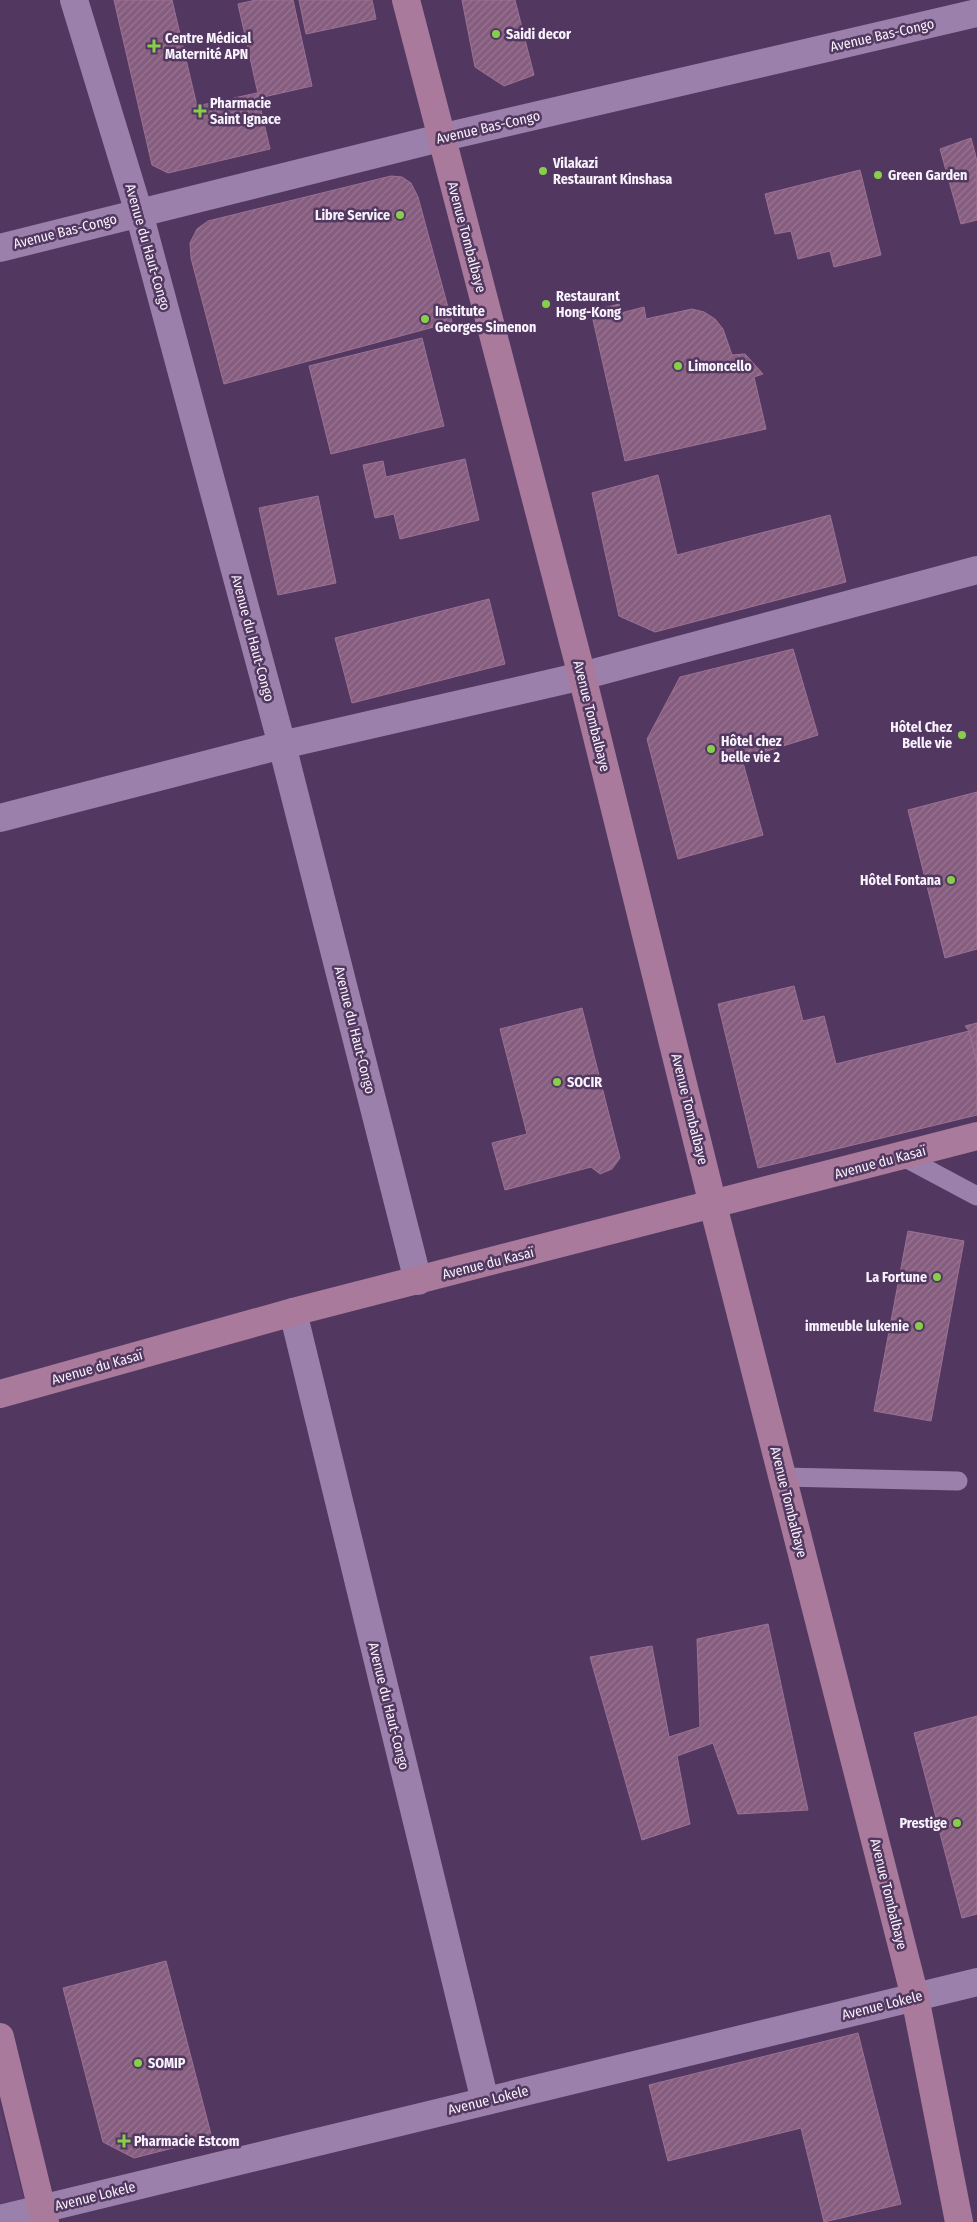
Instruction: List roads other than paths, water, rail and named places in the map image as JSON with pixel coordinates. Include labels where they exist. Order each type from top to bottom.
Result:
[{"type":"street","name":"Avenue du Haut-Congo","points":[[74,0],[139,213],[282,746],[418,1281]]},
{"type":"street","name":"Avenue Tombalbaye","points":[[406,0],[440,138],[582,676],[713,1205],[915,1997],[958,2222]]},
{"type":"street","name":"Avenue Bas-Congo","points":[[0,248],[440,138],[977,13]]},
{"type":"street","points":[[0,818],[282,746],[582,676],[977,570]]},
{"type":"street","name":"Avenue du Kasaï","points":[[0,1394],[293,1312],[977,1136]]},
{"type":"street","name":"Avenue du Haut-Congo","points":[[293,1312],[485,2101]]},
{"type":"street","name":"Avenue Lokele","points":[[0,2219],[43,2215],[485,2101],[977,1982]]},
{"type":"street","points":[[0,2037],[43,2215]]},
{"type":"lane","points":[[902,1156],[977,1196]]},
{"type":"lane","points":[[783,1477],[958,1481]]},
{"type":"place","name":"Saidi decor","points":[[496,34]]},
{"type":"place","name":"Centre Médical Maternité APN","points":[[154,46]]},
{"type":"place","name":"Pharmacie Saint Ignace","points":[[200,111]]},
{"type":"place","name":"Vilakazi Restaurant Kinshasa","points":[[543,171]]},
{"type":"place","name":"Green Garden","points":[[878,175]]},
{"type":"place","name":"Libre Service","points":[[400,215]]},
{"type":"place","name":"Restaurant Hong-Kong","points":[[546,304]]},
{"type":"place","name":"Institute Georges Simenon","points":[[425,319]]},
{"type":"place","name":"Limoncello","points":[[678,366]]},
{"type":"place","name":"Hôtel Chez Belle vie","points":[[962,735]]},
{"type":"place","name":"Hôtel chez belle vie 2","points":[[711,749]]},
{"type":"place","name":"Hôtel Fontana","points":[[951,880]]},
{"type":"place","name":"SOCIR","points":[[557,1082]]},
{"type":"place","name":"La Fortune","points":[[937,1277]]},
{"type":"place","name":"immeuble lukenie","points":[[919,1326]]},
{"type":"place","name":"Prestige","points":[[957,1823]]},
{"type":"place","name":"SOMIP","points":[[138,2063]]},
{"type":"place","name":"Pharmacie Estcom","points":[[124,2141]]}]
